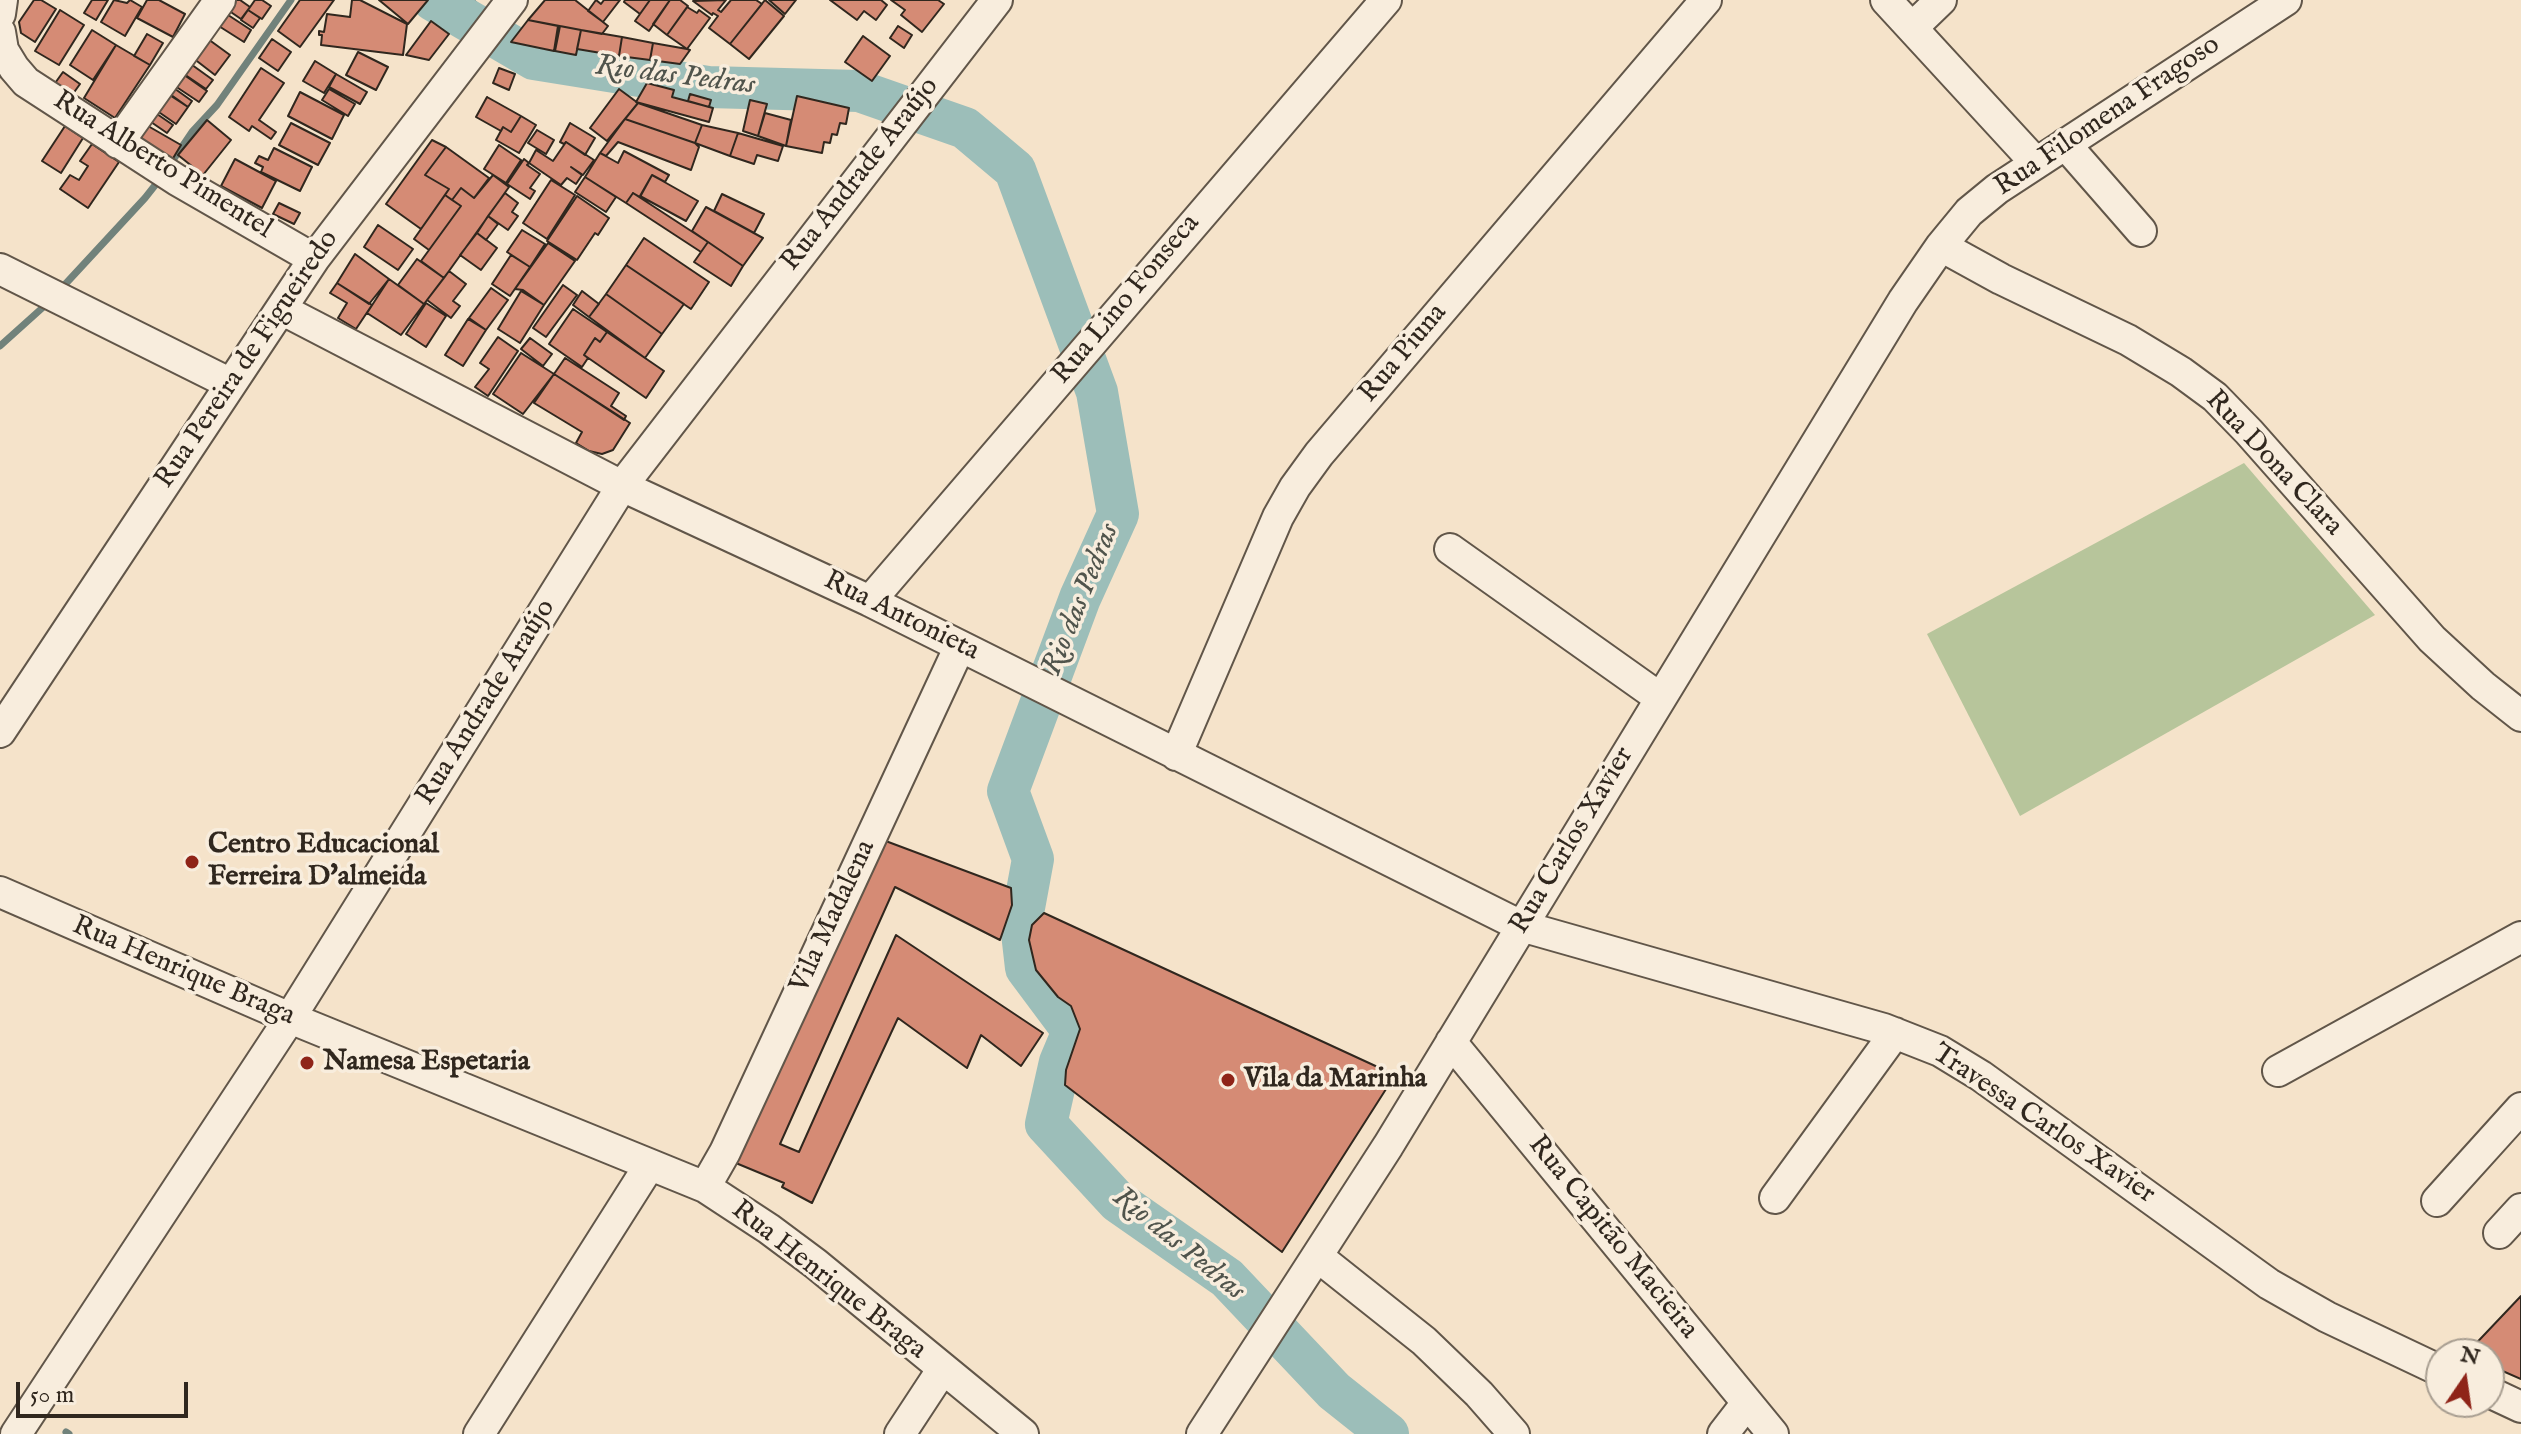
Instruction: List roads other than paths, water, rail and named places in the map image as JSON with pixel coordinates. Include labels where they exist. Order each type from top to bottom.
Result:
[{"type":"street","points":[[0,14],[2,0]]},
{"type":"street","points":[[128,149],[220,0]]},
{"type":"street","name":"Rua Andrade Araújo","points":[[16,1434],[290,1018],[622,486],[997,0]]},
{"type":"street","name":"Rua Lino Fonseca","points":[[870,601],[1386,0]]},
{"type":"street","name":"Rua Piuna","points":[[1176,755],[1278,517],[1295,487],[1319,454],[1706,0]]},
{"type":"street","points":[[1886,0],[2036,163]]},
{"type":"street","points":[[1912,28],[1941,0]]},
{"type":"street","name":"Rua Filomena Fragoso","points":[[1941,246],[1969,212],[1997,189],[2286,0]]},
{"type":"street","name":"Rua Pereira de Figueiredo","points":[[0,732],[314,259],[507,4]]},
{"type":"street","name":"Rua Alberto Pimentel","points":[[0,32],[3,50],[26,82],[177,180],[314,259]]},
{"type":"street","points":[[2065,144],[2141,231]]},
{"type":"street","name":"Rua Carlos Xavier","points":[[1202,1434],[1451,1042],[1895,314],[1941,246]]},
{"type":"street","name":"Rua Dona Clara","points":[[1941,246],[2001,279],[2128,340],[2215,397],[2432,639],[2521,716]]},
{"type":"street","points":[[0,269],[231,384]]},
{"type":"street","name":"Rua Antonieta","points":[[281,309],[622,486],[870,601],[1521,926]]},
{"type":"street","points":[[1450,549],[1660,698]]},
{"type":"street","name":"Vila Madalena","points":[[705,1187],[725,1152],[960,646]]},
{"type":"street","name":"Rua Henrique Braga","points":[[0,892],[290,1018],[705,1187],[816,1264],[1023,1434]]},
{"type":"street","name":"Travessa Carlos Xavier","points":[[1521,926],[1895,1033],[1940,1051],[1981,1076],[2269,1284],[2327,1317],[2425,1363]]},
{"type":"street","points":[[2278,1071],[2521,937]]},
{"type":"street","points":[[1775,1198],[1895,1033]]},
{"type":"street","name":"Rua Capitão Macieira","points":[[1451,1042],[1773,1434]]},
{"type":"street","points":[[2437,1201],[2521,1108]]},
{"type":"street","points":[[479,1434],[649,1166]]},
{"type":"street","points":[[2499,1233],[2521,1209]]},
{"type":"street","points":[[1317,1256],[1424,1341],[1479,1394],[1514,1434]]},
{"type":"street","points":[[900,1434],[942,1370]]},
{"type":"street","points":[[1723,1434],[1747,1403]]},
{"type":"water","points":[[431,0],[474,0],[482,9],[462,33]]},
{"type":"waterway","points":[[169,166],[192,132],[217,105],[291,0]]},
{"type":"waterway","name":"Rio das Pedras","points":[[433,0],[534,59],[708,87],[859,91],[965,128],[1015,170],[1097,392],[1118,514],[1080,598],[1008,791],[1033,859],[1021,924],[1026,968],[1073,1031],[1060,1062],[1046,1124],[1118,1202],[1227,1278],[1334,1391],[1388,1434]]},
{"type":"waterway","points":[[58,292],[160,179]]},
{"type":"waterway","points":[[0,346],[50,301]]},
{"type":"place","name":"Centro Educacional Ferreira D'almeida","points":[[192,862]]},
{"type":"place","name":"Namesa Espetaria","points":[[307,1063]]},
{"type":"place","name":"Vila da Marinha","points":[[1228,1080]]}]
